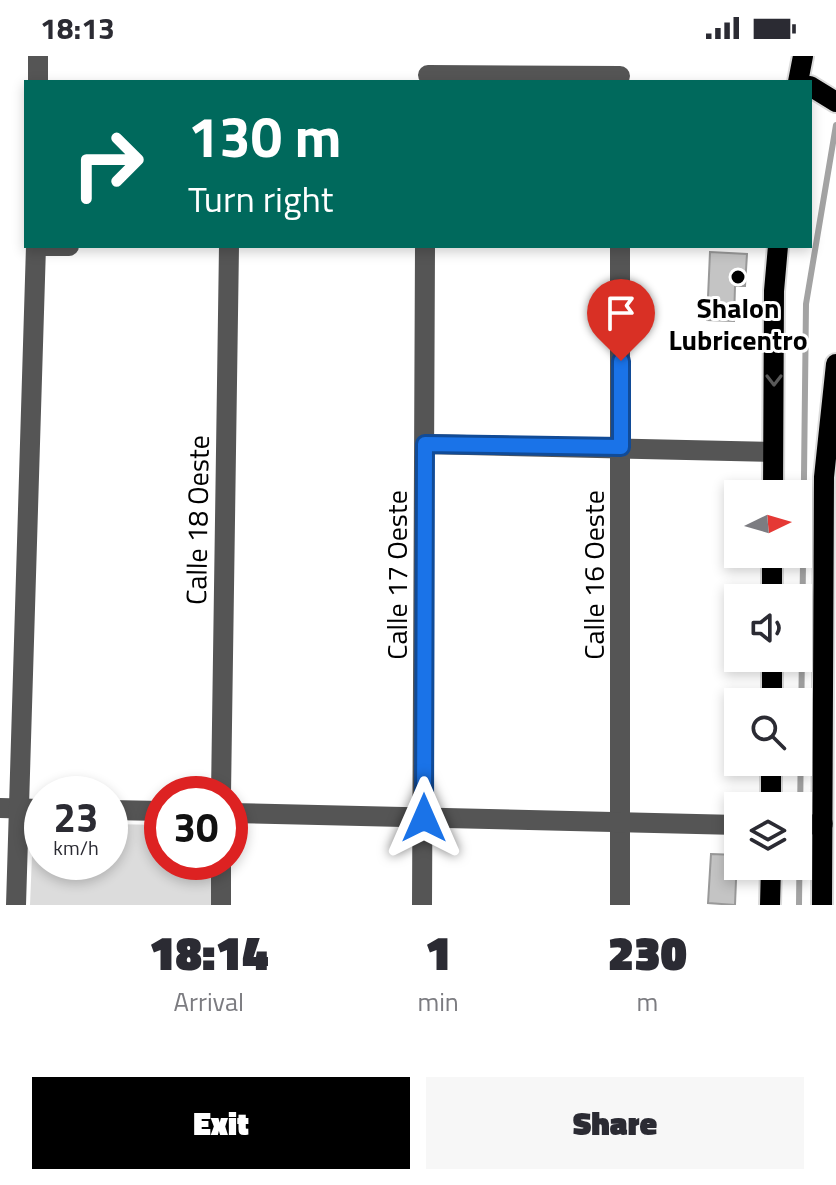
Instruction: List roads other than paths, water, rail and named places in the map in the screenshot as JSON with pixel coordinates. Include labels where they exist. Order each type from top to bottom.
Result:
[{"type":"main road","points":[[812,83],[834,101]]},
{"type":"main road","points":[[773,480],[774,291],[778,248]]},
{"type":"main road","points":[[810,792],[824,477],[836,364]]},
{"type":"main road","points":[[812,843],[822,905]]},
{"type":"main road","points":[[770,905],[771,880]]},
{"type":"street","points":[[38,56],[38,80]]},
{"type":"street","points":[[428,71],[620,71]]},
{"type":"street","points":[[16,905],[10,808],[36,248]]},
{"type":"street","name":"Calle 18 Oeste","points":[[221,776],[229,248]]},
{"type":"street","name":"Calle 17 Oeste","points":[[422,905],[425,248]]},
{"type":"street","name":"Calle 16 Oeste","points":[[620,248],[620,905]]},
{"type":"street","points":[[425,444],[773,452]]},
{"type":"street","points":[[248,813],[620,825],[724,825]]},
{"type":"street","points":[[221,880],[221,905]]},
{"type":"waterway","points":[[799,905],[806,304],[836,125]]},
{"type":"place","name":"Shalon Lubricentro","points":[[738,277]]}]
